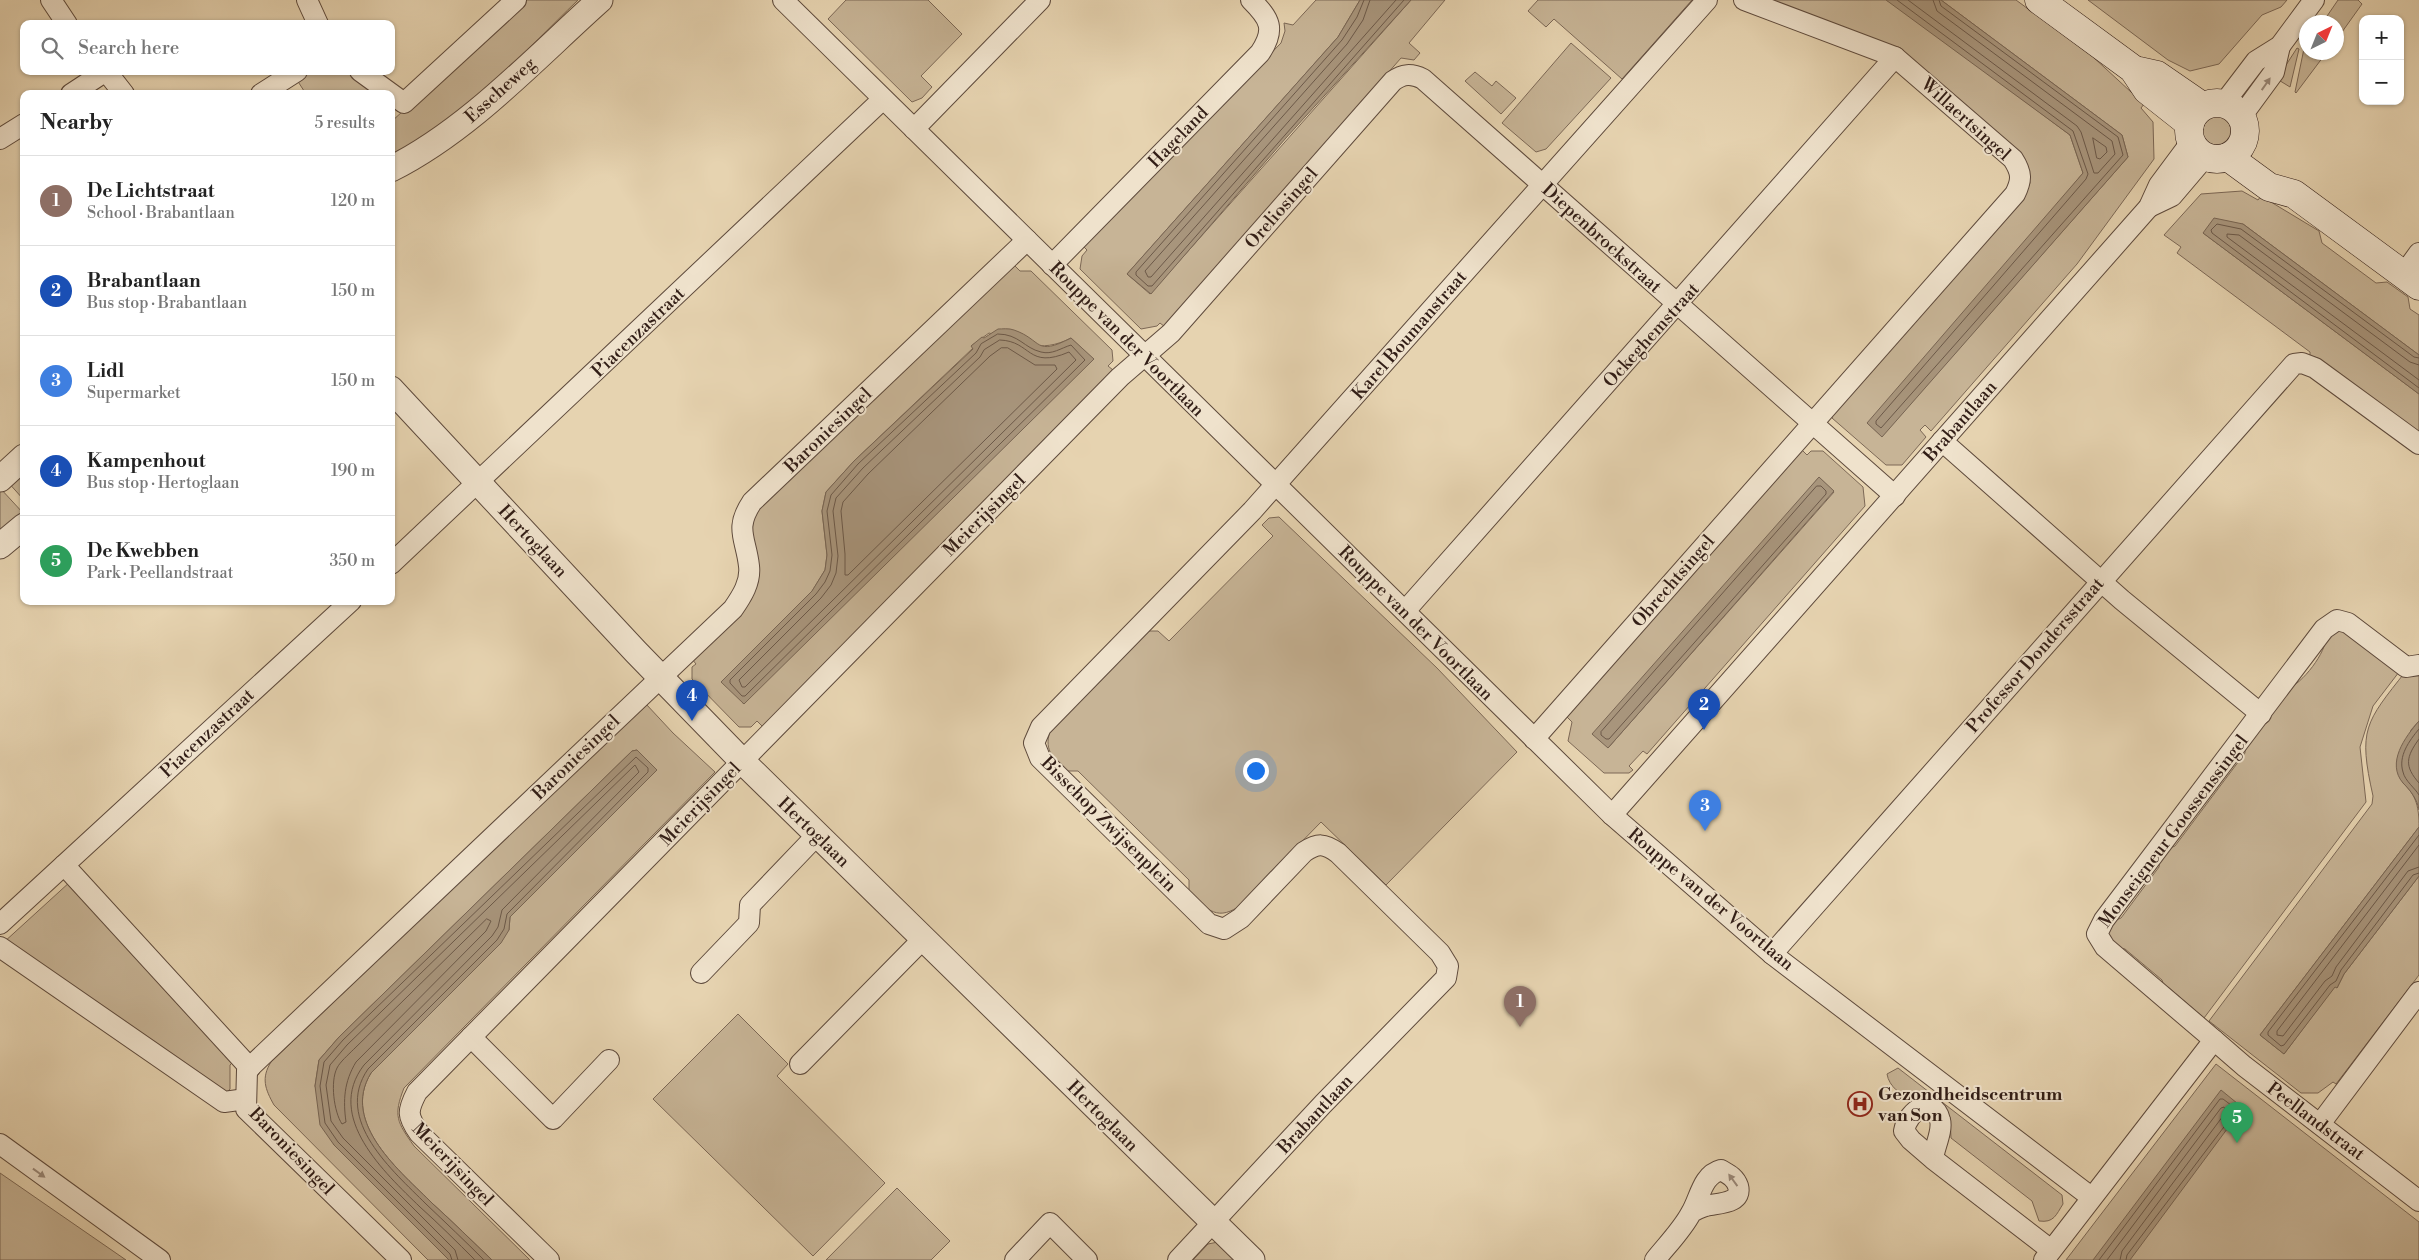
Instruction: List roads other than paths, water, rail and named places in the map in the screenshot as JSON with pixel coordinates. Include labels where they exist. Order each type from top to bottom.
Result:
[{"type":"main road","points":[[2039,0],[2132,69],[2158,76],[2216,131],[2269,187],[2294,194],[2411,280]]},
{"type":"street","points":[[51,0],[64,20]]},
{"type":"street","points":[[307,0],[316,20]]},
{"type":"street","points":[[395,96],[404,103],[516,0]]},
{"type":"street","name":"Esscheweg","points":[[395,167],[419,155],[452,133],[600,0]]},
{"type":"street","name":"Rouppe van der Voortlaan","points":[[783,0],[1612,815],[1772,954],[2091,1197]]},
{"type":"street","points":[[914,129],[1040,0]]},
{"type":"street","name":"Hageland","points":[[1052,265],[1260,53],[1268,41],[1270,27],[1262,12],[1251,0]]},
{"type":"street","points":[[1542,184],[1707,0]]},
{"type":"street","name":"Willaertsingel","points":[[1744,0],[1895,57],[2013,159],[2019,168],[2021,181],[2015,194],[1812,423]]},
{"type":"street","name":"Brabantlaan","points":[[1612,815],[2150,207],[2172,196],[2216,131],[2274,72],[2280,46],[2314,0]]},
{"type":"street","name":"Ockeghemstraat","points":[[1405,611],[1895,57]]},
{"type":"street","points":[[77,90],[100,75]]},
{"type":"street","points":[[109,75],[121,90]]},
{"type":"street","points":[[267,90],[291,75]]},
{"type":"street","points":[[366,75],[386,90]]},
{"type":"street","name":"Oreliosingel","points":[[1144,356],[1171,333],[1393,81],[1401,75],[1414,75],[1422,79]]},
{"type":"street","name":"Diepenbrockstraat","points":[[1422,79],[1895,496]]},
{"type":"street","name":"Piacenzastraat","points":[[395,560],[479,483],[883,99]]},
{"type":"street","points":[[0,139],[20,126]]},
{"type":"street","name":"Karel Boumanstraat","points":[[1276,485],[1542,184]]},
{"type":"street","name":"Baroniesingel","points":[[401,1260],[246,1109],[246,1070],[733,609],[743,595],[749,567],[742,534],[742,521],[752,502],[1027,240]]},
{"type":"street","points":[[2411,280],[2419,253]]},
{"type":"street","name":"Meierijsingel","points":[[548,1260],[419,1133],[409,1118],[410,1104],[417,1092],[1120,377],[1144,356]]},
{"type":"street","name":"Professor Dondersstraat","points":[[1772,954],[2100,581],[2294,364],[2302,363],[2315,368],[2419,444]]},
{"type":"street","name":"Hertoglaan","points":[[395,394],[660,677],[742,761],[1252,1260]]},
{"type":"street","name":"Obrechtsingel","points":[[1534,739],[1812,423]]},
{"type":"street","points":[[1942,442],[2100,581],[2261,714]]},
{"type":"street","points":[[0,479],[20,461]]},
{"type":"street","name":"Bisschop Zwijsenplein","points":[[1276,485],[1042,727],[1034,743],[1040,758],[1209,924],[1224,929],[1241,918],[1304,852],[1316,844],[1326,845],[1338,853],[1440,953],[1448,966]]},
{"type":"street","points":[[0,546],[20,529]]},
{"type":"street","name":"Piacenzastraat","points":[[0,924],[347,605]]},
{"type":"street","name":"Monseigneur Goossenssingel","points":[[2214,1040],[2105,947],[2097,934],[2104,920],[2324,629],[2337,620],[2348,623],[2406,667],[2419,665]]},
{"type":"street","points":[[700,973],[749,923],[750,905],[817,835]]},
{"type":"street","points":[[64,864],[250,1068]]},
{"type":"street","points":[[800,1064],[923,939]]},
{"type":"street","points":[[0,947],[224,1102],[246,1099]]},
{"type":"street","name":"Brabantlaan","points":[[1178,1260],[1323,1104],[1446,978],[1448,966]]},
{"type":"street","points":[[2320,1124],[2419,992]]},
{"type":"street","points":[[471,1037],[553,1118],[609,1060]]},
{"type":"street","points":[[1933,1160],[2047,1255],[2214,1040]]},
{"type":"street","name":"Peellandstraat","points":[[2214,1040],[2244,1066],[2419,1201]]},
{"type":"street","points":[[0,1144],[160,1260]]},
{"type":"street","points":[[1656,1260],[1692,1212]]},
{"type":"street","points":[[1014,1260],[1050,1224],[1087,1260]]},
{"type":"water","points":[[1360,0],[1411,0],[1286,138],[1151,294],[1127,274],[1338,37]]},
{"type":"water","points":[[1886,0],[1941,0],[2122,135],[2128,157],[1882,437],[1867,423],[2083,173],[2070,135]]},
{"type":"water","points":[[2214,218],[2243,224],[2419,355],[2419,394],[2203,233]]},
{"type":"water","points":[[998,329],[1014,330],[1044,346],[1059,344],[1071,338],[1094,359],[744,704],[721,682],[812,591],[825,570],[827,555],[822,511],[826,492],[854,461],[973,349],[971,346],[982,337],[984,338]]},
{"type":"water","points":[[1819,477],[1834,491],[1608,748],[1592,734]]},
{"type":"water","points":[[2419,721],[2419,810],[2413,795],[2398,775],[2396,767],[2399,750],[2403,742]]},
{"type":"water","points":[[637,750],[657,770],[510,917],[509,930],[501,943],[371,1073],[363,1092],[363,1110],[369,1128],[378,1145],[391,1162],[492,1260],[449,1260],[334,1145],[320,1125],[315,1086],[319,1060],[339,1037],[632,751]]},
{"type":"water","points":[[2419,827],[2419,876],[2344,974],[2337,988],[2335,987],[2284,1054],[2260,1035]]},
{"type":"water","points":[[2221,1090],[2243,1108],[2247,1107],[2248,1111],[2236,1117],[2130,1260],[2093,1260]]},
{"type":"place","name":"Kampenhout","points":[[692,721]]},
{"type":"place","name":"Brabantlaan","points":[[1704,730]]},
{"type":"place","name":"Lidl","points":[[1705,831]]},
{"type":"place","name":"De Lichtstraat","points":[[1520,1027]]},
{"type":"place","name":"Gezondheidscentrum van Son","points":[[1860,1104]]},
{"type":"place","name":"De Kwebben","points":[[2237,1143]]}]
